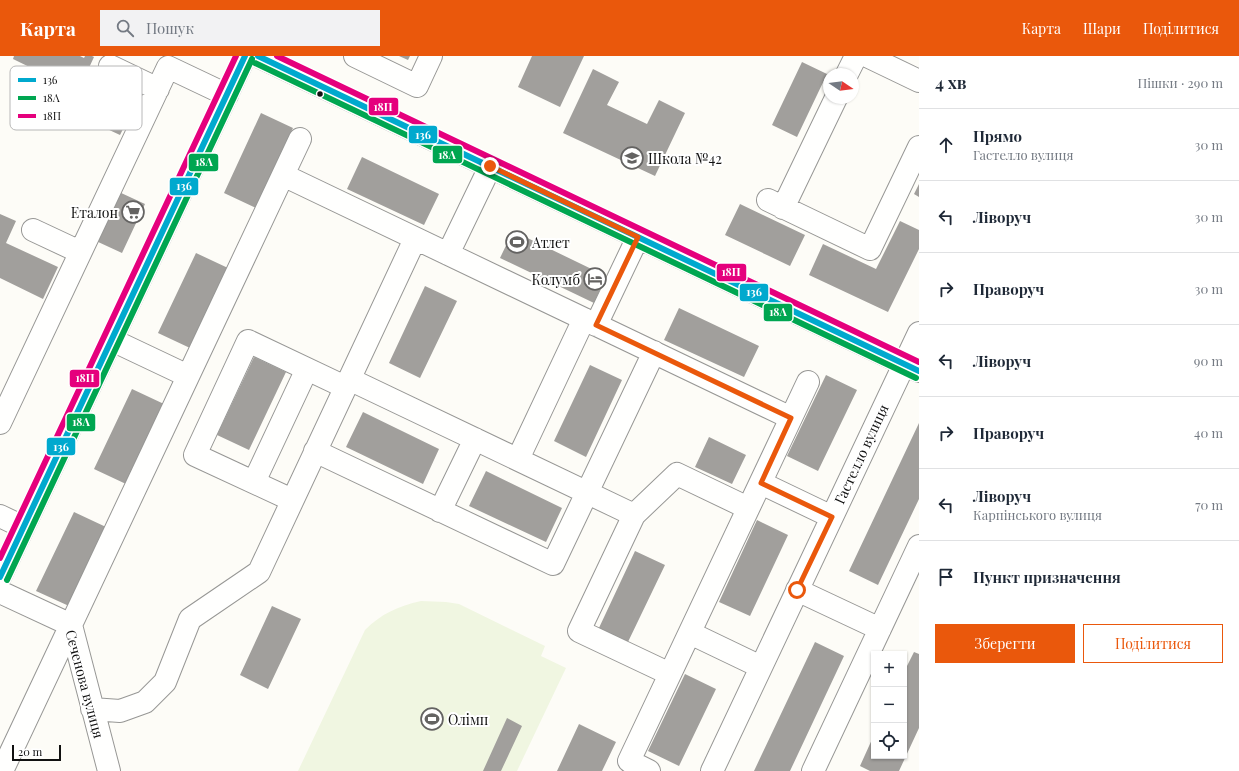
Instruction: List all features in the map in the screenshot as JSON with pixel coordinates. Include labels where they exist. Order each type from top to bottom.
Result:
[{"type":"street","points":[[0,577],[245,56]]},
{"type":"street","points":[[258,56],[912,367]]},
{"type":"street","points":[[355,56],[417,86],[431,56]]},
{"type":"street","points":[[850,68],[856,56]]},
{"type":"street","points":[[867,56],[901,63],[919,81]]},
{"type":"street","points":[[142,122],[168,67],[227,95]]},
{"type":"street","points":[[142,81],[158,89]]},
{"type":"street","points":[[833,104],[776,204],[870,249],[919,147]]},
{"type":"street","points":[[1,418],[138,130]]},
{"type":"street","points":[[2,771],[300,139]]},
{"type":"street","points":[[448,254],[490,166]]},
{"type":"street","points":[[283,175],[791,418]]},
{"type":"street","points":[[33,230],[80,252]]},
{"type":"street","points":[[518,459],[590,322],[638,237]]},
{"type":"street","points":[[92,709],[120,711],[145,702],[165,682],[190,619],[259,572],[415,238]]},
{"type":"street","name":"Гастелло вулиця","points":[[712,771],[832,517],[912,367],[919,333]]},
{"type":"street","points":[[112,340],[188,376]]},
{"type":"street","points":[[292,500],[196,454],[248,342],[307,369],[347,383],[475,439],[634,515]]},
{"type":"street","points":[[315,451],[553,564],[654,352]]},
{"type":"street","points":[[254,482],[307,369]]},
{"type":"street","points":[[649,771],[629,762],[808,382]]},
{"type":"street","points":[[440,511],[475,439]]},
{"type":"street","points":[[670,674],[579,631],[634,515],[677,474],[748,508]]},
{"type":"street","points":[[761,483],[832,517]]},
{"type":"street","points":[[0,516],[23,527]]},
{"type":"street","points":[[813,771],[919,546]]},
{"type":"street","points":[[797,590],[880,629]]},
{"type":"street","name":"Сєченова вулиця","points":[[0,592],[71,625],[109,771]]},
{"type":"street","points":[[690,633],[761,666]]},
{"type":"green space","name":"Олімп","points":[[421,601],[459,604],[545,646],[541,656],[566,668],[517,771],[298,771],[365,630],[377,619],[390,611]]},
{"type":"building","points":[[14,56],[94,57],[90,66],[27,66],[13,59]]},
{"type":"building","points":[[399,56],[410,56],[408,60]]},
{"type":"building","points":[[532,56],[584,56],[560,107],[518,87]]},
{"type":"building","points":[[802,62],[823,72],[823,82],[797,137],[772,125]]},
{"type":"building","points":[[593,69],[619,82],[607,105],[647,124],[659,100],[685,113],[655,176],[563,133]]},
{"type":"building","points":[[261,113],[293,128],[256,208],[224,193]]},
{"type":"building","points":[[109,130],[122,130],[120,135]]},
{"type":"building","points":[[362,157],[439,194],[424,225],[347,189]]},
{"type":"building","points":[[919,184],[919,197],[914,194]]},
{"type":"building","points":[[119,192],[145,204],[122,253],[96,241]]},
{"type":"building","points":[[740,204],[805,235],[790,266],[725,235]]},
{"type":"building","points":[[0,214],[16,221],[6,243],[58,267],[43,299],[0,278]]},
{"type":"building","points":[[900,221],[919,230],[919,249],[888,312],[809,275],[823,244],[876,269]]},
{"type":"building","points":[[513,231],[606,276],[594,303],[500,258]]},
{"type":"building","points":[[196,253],[228,268],[190,348],[158,333]]},
{"type":"building","points":[[425,286],[457,301],[420,378],[389,363]]},
{"type":"building","points":[[679,308],[759,346],[744,377],[664,340]]},
{"type":"building","points":[[254,357],[286,372],[249,450],[217,435]]},
{"type":"building","points":[[590,365],[622,380],[586,457],[554,441]]},
{"type":"building","points":[[826,375],[857,390],[818,471],[787,456]]},
{"type":"building","points":[[132,389],[164,404],[126,484],[94,469]]},
{"type":"building","points":[[363,412],[439,449],[423,484],[346,447]]},
{"type":"building","points":[[919,423],[919,499],[878,585],[849,571]]},
{"type":"building","points":[[709,437],[746,455],[732,484],[695,467]]},
{"type":"building","points":[[486,471],[562,508],[546,542],[469,506]]},
{"type":"building","points":[[74,512],[106,527],[69,606],[36,591]]},
{"type":"building","points":[[757,520],[788,535],[750,616],[719,602]]},
{"type":"building","points":[[635,551],[665,565],[627,644],[598,630]]},
{"type":"building","points":[[272,606],[301,619],[268,689],[240,675]]},
{"type":"building","points":[[815,642],[844,656],[790,771],[754,771]]},
{"type":"building","points":[[914,652],[919,654],[919,728],[907,754],[907,687],[907,666]]},
{"type":"building","points":[[685,674],[716,689],[679,766],[648,751]]},
{"type":"building","points":[[507,718],[522,726],[501,771],[483,771]]},
{"type":"building","points":[[579,724],[616,742],[602,771],[557,771]]},
{"type":"building","points":[[871,742],[871,759],[905,759],[899,771],[870,771],[860,766]]},
{"type":"transit line","name":"18П","points":[[0,558],[236,56]]},
{"type":"transit line","name":"136","points":[[0,577],[245,56]]},
{"type":"transit line","name":"136","points":[[258,56],[919,371]]},
{"type":"transit line","name":"18П","points":[[277,56],[919,362]]},
{"type":"transit line","name":"18А","points":[[7,580],[252,59]]},
{"type":"transit line","name":"18А","points":[[255,63],[916,378]]},
{"type":"place","name":"Школа №42","points":[[632,158]]},
{"type":"place","name":"Еталон","points":[[133,212]]},
{"type":"place","name":"Атлет","points":[[517,242]]},
{"type":"place","name":"Колумб","points":[[595,279]]},
{"type":"place","name":"Олімп","points":[[432,719]]},
{"type":"route","points":[[490,166],[638,237],[596,325],[791,418],[761,483],[832,517],[797,590]]}]
